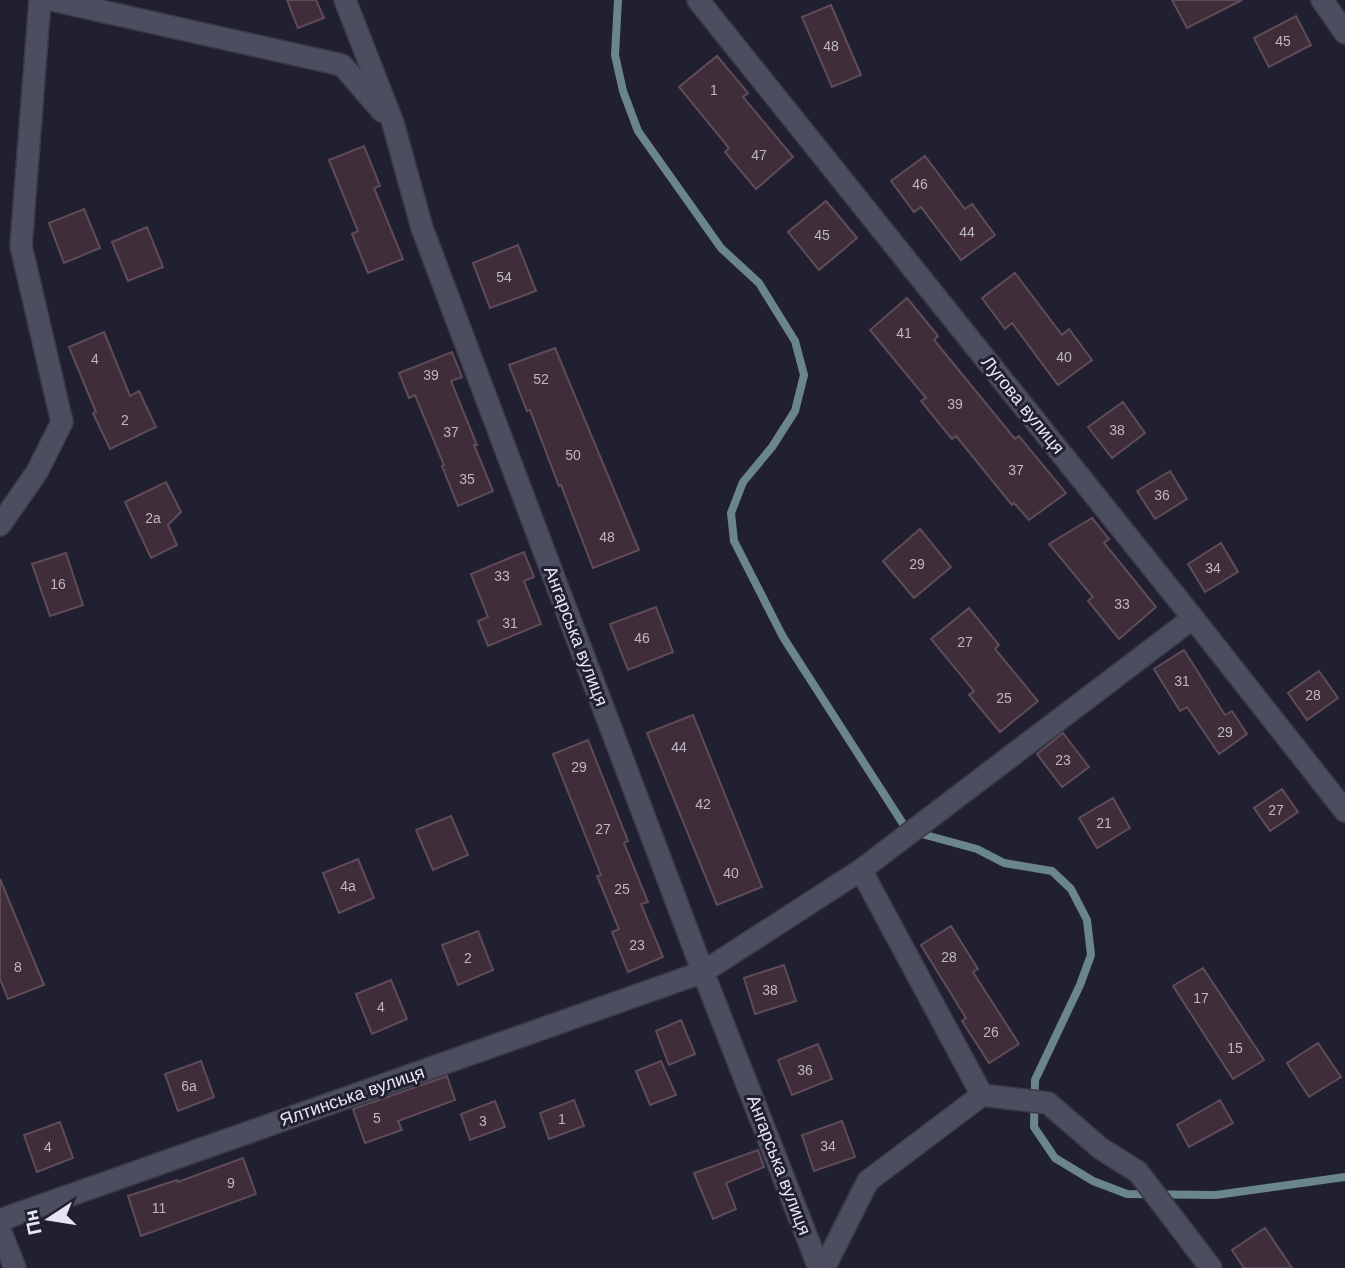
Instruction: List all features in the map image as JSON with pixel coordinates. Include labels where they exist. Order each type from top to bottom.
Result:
[{"type":"street","points":[[0,525],[37,472],[62,422],[21,246],[40,0]]},
{"type":"street","points":[[51,0],[342,65],[393,123]]},
{"type":"street","name":"Ангарська вулиця","points":[[345,0],[393,123],[422,228],[703,972],[821,1268]]},
{"type":"street","name":"Лугова вулиця","points":[[698,0],[1345,811]]},
{"type":"street","points":[[1322,0],[1345,33]]},
{"type":"street","name":"Ялтинська вулиця","points":[[0,1220],[703,972],[862,870],[1193,618]]},
{"type":"street","points":[[862,870],[982,1095]]},
{"type":"street","points":[[821,1268],[868,1181],[982,1095],[1048,1103],[1100,1148],[1138,1172],[1210,1268]]},
{"type":"street","points":[[0,1230],[15,1268]]},
{"type":"building","points":[[287,0],[316,0],[324,18],[298,28]]},
{"type":"building","points":[[1172,0],[1242,0],[1187,28]]},
{"type":"building","points":[[831,5],[861,75],[832,87],[802,17]]},
{"type":"building","points":[[1296,16],[1311,45],[1269,67],[1254,38]]},
{"type":"building","points":[[717,56],[748,93],[743,97],[793,157],[756,189],[725,152],[729,148],[679,87]]},
{"type":"building","points":[[364,146],[380,186],[374,188],[403,259],[368,273],[352,234],[358,231],[329,160]]},
{"type":"building","points":[[925,156],[965,209],[972,204],[995,235],[961,260],[921,207],[914,212],[891,181]]},
{"type":"building","points":[[826,201],[857,238],[819,270],[788,232]]},
{"type":"building","points":[[84,209],[100,248],[64,263],[49,223]]},
{"type":"building","points":[[147,227],[163,267],[128,281],[112,242]]},
{"type":"building","points":[[518,245],[536,291],[490,308],[473,263]]},
{"type":"building","points":[[1015,273],[1062,335],[1069,329],[1092,360],[1058,385],[1012,323],[1005,329],[982,298]]},
{"type":"building","points":[[907,298],[938,336],[934,340],[1015,439],[1019,436],[1066,493],[1029,520],[1014,503],[1012,505],[956,436],[952,439],[921,401],[926,398],[870,330]]},
{"type":"building","points":[[104,332],[130,396],[139,391],[156,427],[110,449],[93,413],[96,412],[69,347]]},
{"type":"building","points":[[555,348],[639,550],[593,568],[530,410],[527,411],[509,365]]},
{"type":"building","points":[[452,352],[462,377],[451,381],[493,491],[458,506],[415,395],[409,398],[399,373]]},
{"type":"building","points":[[1123,402],[1145,433],[1112,458],[1088,427]]},
{"type":"building","points":[[1170,471],[1187,499],[1155,519],[1137,491]]},
{"type":"building","points":[[166,482],[181,512],[168,525],[177,545],[151,558],[125,502]]},
{"type":"building","points":[[1092,518],[1109,539],[1104,543],[1156,607],[1119,639],[1088,601],[1093,597],[1049,544]]},
{"type":"building","points":[[920,529],[951,567],[914,598],[883,561]]},
{"type":"building","points":[[1221,543],[1238,572],[1205,592],[1188,564]]},
{"type":"building","points":[[524,552],[534,577],[524,581],[541,624],[488,646],[478,621],[488,617],[471,574]]},
{"type":"building","points":[[66,553],[83,605],[50,616],[32,564]]},
{"type":"building","points":[[656,607],[673,652],[628,670],[610,624]]},
{"type":"building","points":[[969,608],[999,645],[995,649],[1038,701],[1000,732],[969,695],[974,691],[931,639]]},
{"type":"building","points":[[1184,650],[1225,715],[1232,711],[1247,734],[1219,754],[1187,707],[1180,711],[1154,669]]},
{"type":"building","points":[[1319,671],[1338,698],[1307,720],[1288,693]]},
{"type":"building","points":[[693,715],[762,887],[717,905],[647,733]]},
{"type":"building","points":[[1063,733],[1089,767],[1062,787],[1037,754]]},
{"type":"building","points":[[588,740],[628,841],[624,843],[648,902],[641,904],[663,957],[628,972],[612,932],[619,929],[597,876],[601,875],[553,754]]},
{"type":"building","points":[[1282,789],[1298,812],[1270,831],[1254,808]]},
{"type":"building","points":[[1113,798],[1130,828],[1097,848],[1079,818]]},
{"type":"building","points":[[451,816],[468,855],[433,870],[416,830]]},
{"type":"building","points":[[358,859],[374,898],[339,913],[323,873]]},
{"type":"building","points":[[0,879],[44,985],[8,999],[0,979]]},
{"type":"building","points":[[951,926],[978,969],[973,972],[1019,1044],[989,1063],[962,1021],[966,1018],[921,945]]},
{"type":"building","points":[[478,931],[493,970],[458,985],[442,945]]},
{"type":"building","points":[[784,965],[796,1001],[755,1014],[744,978]]},
{"type":"building","points":[[1203,968],[1264,1060],[1233,1079],[1173,986]]},
{"type":"building","points":[[391,980],[407,1019],[372,1034],[356,994]]},
{"type":"building","points":[[681,1020],[695,1054],[669,1065],[656,1031]]},
{"type":"building","points":[[1318,1043],[1341,1077],[1309,1097],[1287,1063]]},
{"type":"building","points":[[818,1044],[832,1079],[792,1095],[778,1060]]},
{"type":"building","points":[[201,1061],[214,1097],[178,1111],[165,1074]]},
{"type":"building","points":[[661,1061],[676,1095],[650,1105],[636,1071]]},
{"type":"building","points":[[447,1076],[455,1100],[398,1121],[402,1130],[365,1143],[353,1109]]},
{"type":"building","points":[[574,1100],[584,1126],[549,1139],[540,1113]]},
{"type":"building","points":[[1220,1100],[1233,1123],[1189,1147],[1177,1125]]},
{"type":"building","points":[[495,1101],[505,1127],[470,1140],[461,1114]]},
{"type":"building","points":[[842,1121],[855,1157],[814,1171],[802,1135]]},
{"type":"building","points":[[60,1122],[73,1158],[37,1172],[24,1135]]},
{"type":"building","points":[[758,1150],[764,1167],[726,1183],[736,1209],[713,1219],[694,1173]]},
{"type":"building","points":[[243,1158],[256,1194],[141,1236],[128,1196],[177,1180],[178,1182]]},
{"type":"building","points":[[1265,1228],[1292,1268],[1244,1268],[1232,1250]]},
{"type":"waterway","points":[[618,0],[615,55],[623,91],[638,131],[721,248],[759,283],[795,341],[804,375],[795,411],[772,447],[743,482],[731,513],[734,541],[783,637],[907,830],[977,849],[1004,863],[1052,871],[1071,889],[1087,920],[1091,955],[1080,985],[1035,1080],[1034,1127],[1055,1158],[1093,1181],[1127,1194],[1216,1195],[1345,1177]]}]
